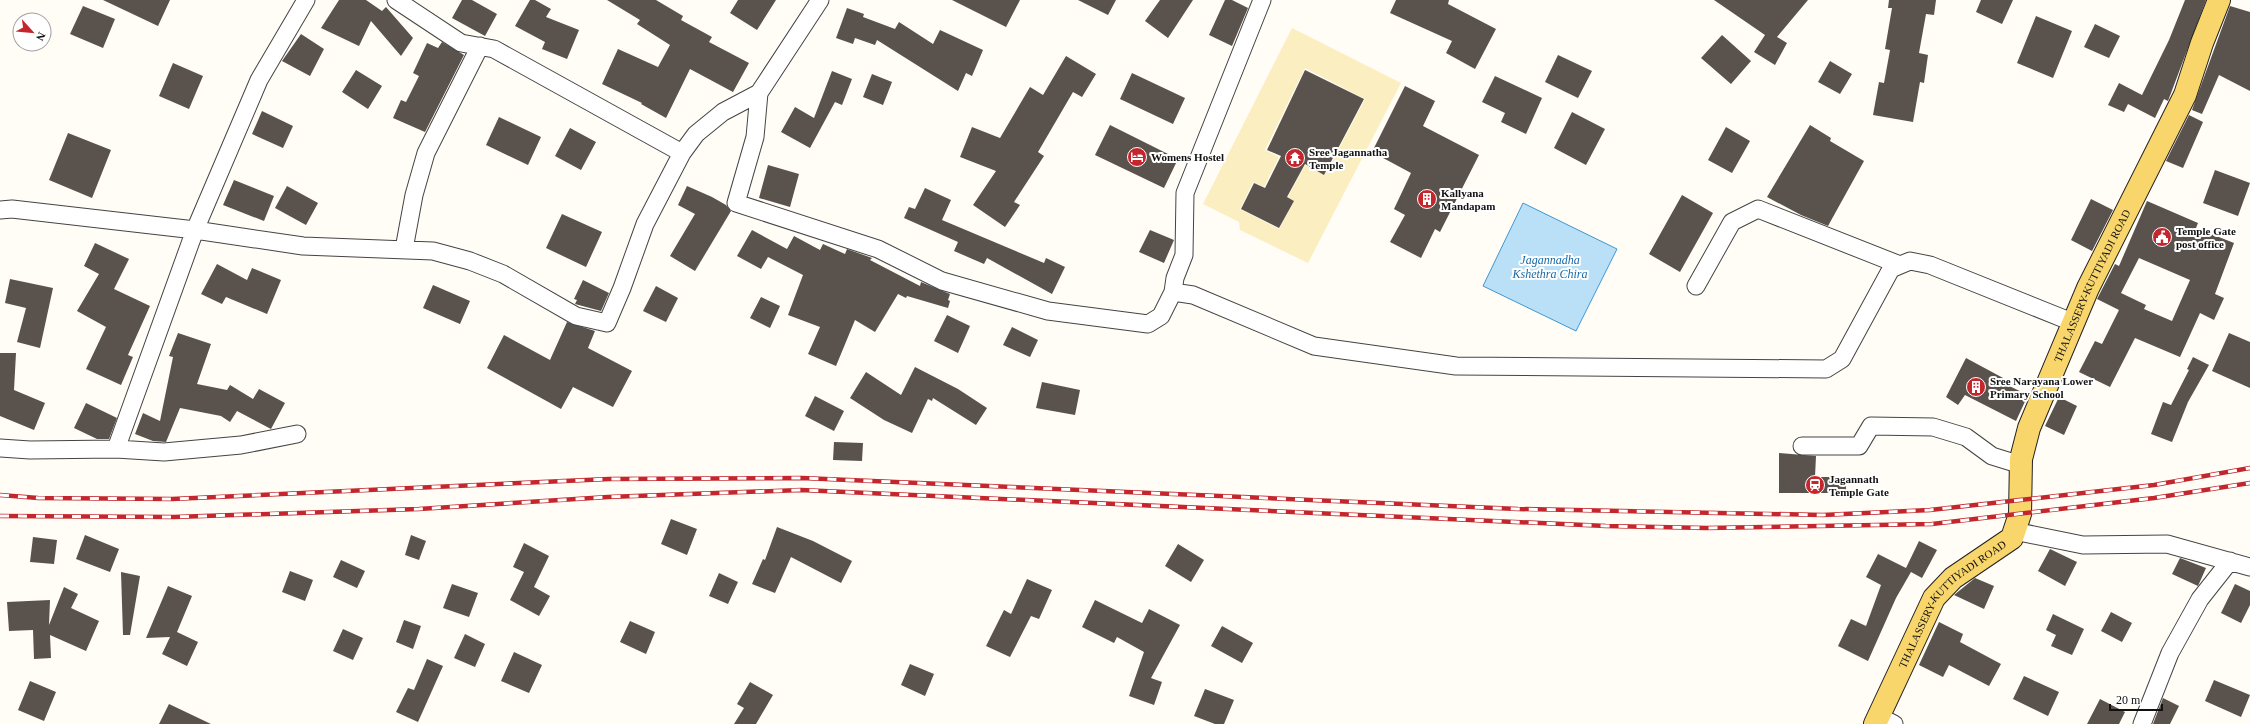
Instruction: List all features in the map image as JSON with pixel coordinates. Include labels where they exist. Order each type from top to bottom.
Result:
[{"type":"main road","name":"THALASSERY-KUTTIYADI ROAD","points":[[1882,721],[1934,598],[1953,578],[2012,538],[2020,514],[2021,464],[2029,428],[2072,322],[2185,95],[2202,43],[2219,0]]},
{"type":"street","points":[[116,449],[195,230],[259,80],[306,0]]},
{"type":"street","points":[[396,0],[461,43],[494,49],[682,153]]},
{"type":"street","points":[[820,0],[759,93],[755,137],[736,203],[878,248],[942,281],[1048,311],[1148,324],[1161,316],[1173,292],[1175,278],[1184,255],[1186,193],[1262,0]]},
{"type":"street","points":[[404,249],[414,195],[426,153],[480,46]]},
{"type":"street","points":[[0,210],[12,209],[195,230],[303,246],[433,251],[470,261],[503,274],[576,316],[607,323],[622,288],[645,224],[682,153],[696,134],[723,112],[759,93]]},
{"type":"street","points":[[1696,286],[1732,222],[1758,209],[1900,265]]},
{"type":"street","points":[[1173,292],[1193,295],[1314,346],[1456,366],[1826,370],[1842,359],[1891,269],[1910,261],[1930,265],[2072,322]]},
{"type":"street","points":[[1802,446],[1859,446],[1871,426],[1933,427],[1966,438],[1992,456],[2021,464]]},
{"type":"street","points":[[0,448],[30,450],[116,449],[164,452],[241,445],[297,434]]},
{"type":"street","points":[[2014,531],[2083,544],[2167,544],[2250,567]]},
{"type":"street","points":[[2142,724],[2170,654],[2200,599],[2230,561]]},
{"type":"sand","points":[[1292,28],[1401,83],[1308,263],[1240,230],[1239,222],[1203,204]],"holes":[[[1305,68],[1365,99],[1325,175],[1305,165],[1288,197],[1294,201],[1279,229],[1240,209],[1253,182],[1264,187],[1279,157],[1265,150]]]},
{"type":"water","name":"Jagannadha Kshethra Chira","points":[[1523,203],[1617,249],[1576,331],[1483,286]]},
{"type":"building","points":[[103,0],[170,0],[158,26]]},
{"type":"building","points":[[339,0],[366,0],[382,11],[386,7],[413,38],[401,56],[371,21],[359,46],[321,28]]},
{"type":"building","points":[[462,0],[472,0],[497,14],[485,36],[452,18]]},
{"type":"building","points":[[530,0],[535,0],[551,9],[546,17],[579,30],[567,59],[542,49],[545,42],[515,26]]},
{"type":"building","points":[[607,0],[656,0],[683,16],[681,20],[712,37],[709,42],[749,63],[733,92],[690,69],[666,118],[641,104],[642,103],[602,84],[618,49],[658,67],[670,45],[637,24],[640,20]]},
{"type":"building","points":[[738,0],[776,0],[757,30],[730,13]]},
{"type":"building","points":[[952,0],[1020,0],[1006,27]]},
{"type":"building","points":[[1078,0],[1116,0],[1108,15]]},
{"type":"building","points":[[1160,0],[1193,0],[1168,38],[1145,21]]},
{"type":"building","points":[[1225,0],[1232,0],[1248,8],[1232,46],[1209,35]]},
{"type":"building","points":[[1396,0],[1449,0],[1448,4],[1496,29],[1475,69],[1446,53],[1452,41],[1390,13]]},
{"type":"building","points":[[1714,0],[1808,0],[1777,37],[1787,43],[1775,65],[1754,52],[1765,35]]},
{"type":"building","points":[[1889,0],[1936,0],[1934,15],[1926,14],[1919,53],[1928,55],[1924,83],[1920,82],[1913,122],[1873,115],[1879,82],[1884,83],[1890,50],[1885,49],[1892,8],[1888,8]]},
{"type":"building","points":[[1981,0],[2013,0],[2002,24],[1976,12]]},
{"type":"building","points":[[2185,0],[2206,0],[2168,101],[2164,99],[2155,118],[2128,104],[2124,112],[2108,105],[2119,83],[2142,95],[2169,40]]},
{"type":"building","points":[[83,6],[115,19],[103,48],[70,34]]},
{"type":"building","points":[[2230,6],[2250,12],[2250,91],[2219,75],[2202,114],[2192,110]]},
{"type":"building","points":[[847,8],[864,14],[863,17],[895,29],[899,22],[933,44],[940,30],[983,50],[972,76],[966,73],[958,91],[877,40],[875,45],[855,38],[853,44],[836,38]]},
{"type":"building","points":[[2036,16],[2072,31],[2053,78],[2017,63]]},
{"type":"building","points":[[2095,24],[2120,36],[2109,58],[2084,47]]},
{"type":"building","points":[[301,34],[324,49],[310,76],[282,61]]},
{"type":"building","points":[[1722,35],[1751,61],[1731,84],[1701,58]]},
{"type":"building","points":[[442,42],[464,55],[425,132],[393,118],[401,100],[406,102],[419,76],[413,73],[427,43],[438,48]]},
{"type":"building","points":[[1558,55],[1592,71],[1578,98],[1545,82]]},
{"type":"building","points":[[1066,56],[1096,74],[1082,97],[1073,92],[1038,152],[1044,156],[1014,202],[1020,205],[1005,227],[973,205],[996,171],[960,157],[972,127],[1000,138],[1030,87],[1043,95]]},
{"type":"building","points":[[1830,61],[1852,74],[1840,94],[1818,82]]},
{"type":"building","points":[[173,63],[203,76],[189,109],[159,96]]},
{"type":"building","points":[[356,70],[382,86],[368,109],[342,92]]},
{"type":"building","points":[[1305,70],[1364,99],[1324,175],[1305,164],[1287,197],[1294,201],[1279,228],[1241,209],[1254,183],[1265,188],[1281,156],[1267,150]]},
{"type":"building","points":[[832,71],[852,79],[842,105],[835,102],[810,148],[781,132],[795,107],[814,118]]},
{"type":"building","points":[[1132,73],[1185,98],[1173,124],[1120,99]]},
{"type":"building","points":[[872,74],[892,82],[883,105],[863,97]]},
{"type":"building","points":[[1495,76],[1542,98],[1526,134],[1501,122],[1505,113],[1482,102]]},
{"type":"building","points":[[1405,86],[1435,101],[1423,126],[1479,155],[1440,232],[1435,229],[1421,258],[1390,242],[1405,215],[1394,209],[1411,173],[1372,152]]},
{"type":"building","points":[[262,111],[293,126],[283,148],[252,134]]},
{"type":"building","points":[[1572,112],[1605,129],[1586,165],[1554,148]]},
{"type":"building","points":[[2189,115],[2203,122],[2183,168],[2166,161]]},
{"type":"building","points":[[499,117],[541,137],[528,165],[486,145]]},
{"type":"building","name":"Womens Hostel","points":[[1110,125],[1178,159],[1164,188],[1095,155]]},
{"type":"building","points":[[1810,125],[1831,138],[1830,141],[1864,161],[1828,226],[1801,215],[1767,197]]},
{"type":"building","points":[[1726,127],[1750,141],[1732,173],[1708,160]]},
{"type":"building","points":[[570,128],[596,142],[581,170],[555,156]]},
{"type":"building","points":[[68,133],[111,150],[92,198],[49,180]]},
{"type":"building","points":[[768,165],[799,174],[790,207],[759,198]]},
{"type":"building","points":[[2215,170],[2250,183],[2238,216],[2203,203]]},
{"type":"building","points":[[234,180],[274,196],[264,221],[223,205]]},
{"type":"building","points":[[287,186],[318,203],[306,225],[275,208]]},
{"type":"building","points":[[687,186],[712,197],[726,205],[731,211],[695,271],[670,256],[695,214],[678,205]]},
{"type":"building","points":[[925,188],[951,200],[942,220],[1044,263],[1046,258],[1065,267],[1052,294],[987,258],[984,264],[954,251],[958,242],[904,218],[909,207],[915,209]]},
{"type":"building","points":[[1682,195],[1713,213],[1680,272],[1649,254]]},
{"type":"building","points":[[2091,199],[2113,210],[2092,251],[2071,240]]},
{"type":"building","points":[[2147,201],[2198,223],[2196,228],[2234,243],[2215,294],[2224,298],[2214,320],[2200,313],[2180,357],[2135,338],[2110,387],[2079,372],[2095,341],[2102,344],[2119,310],[2097,299],[2115,264],[2119,266]],"holes":[[[2139,258],[2190,280],[2172,321],[2144,309],[2146,305],[2121,293]]]},
{"type":"building","points":[[562,214],[602,232],[586,267],[546,248]]},
{"type":"building","points":[[752,230],[787,249],[794,236],[820,250],[823,244],[845,254],[847,249],[872,258],[870,260],[920,286],[921,282],[950,294],[948,308],[907,296],[906,298],[898,294],[875,332],[855,320],[836,366],[808,354],[820,327],[788,315],[803,275],[768,257],[761,269],[737,256]]},
{"type":"building","points":[[1150,230],[1174,240],[1164,263],[1139,252]]},
{"type":"building","points":[[95,243],[129,259],[114,289],[150,306],[128,355],[133,357],[121,385],[86,369],[106,327],[77,311],[99,274],[84,266]]},
{"type":"building","points":[[217,264],[247,280],[252,268],[281,280],[267,314],[226,297],[222,304],[201,294]]},
{"type":"building","points":[[10,279],[53,288],[40,348],[17,342],[26,308],[5,303]]},
{"type":"building","points":[[583,280],[609,293],[601,311],[575,304],[577,300],[574,299]]},
{"type":"building","points":[[433,285],[470,301],[460,324],[423,308]]},
{"type":"building","points":[[656,286],[678,298],[666,322],[643,311]]},
{"type":"building","points":[[761,297],[780,306],[770,328],[750,318]]},
{"type":"building","points":[[947,315],[970,326],[958,353],[934,341]]},
{"type":"building","points":[[567,322],[595,331],[588,348],[632,371],[613,407],[573,387],[561,409],[487,368],[504,335],[550,360]]},
{"type":"building","points":[[1012,327],[1038,340],[1030,357],[1003,345]]},
{"type":"building","points":[[178,333],[211,344],[197,384],[227,390],[230,385],[253,399],[259,389],[285,403],[271,429],[237,411],[230,422],[221,416],[180,408],[166,442],[153,441],[135,434],[143,413],[160,421],[173,357],[169,356]]},
{"type":"building","points":[[2229,333],[2250,342],[2250,388],[2212,371]]},
{"type":"building","points":[[0,353],[16,353],[14,390],[45,403],[34,430],[0,416]]},
{"type":"building","points":[[2193,357],[2209,365],[2188,402],[2172,442],[2151,434],[2163,402],[2171,405],[2189,370],[2187,369]]},
{"type":"building","name":"Sree Narayana Lower Primary School","points":[[1966,358],[2005,379],[2003,383],[2028,395],[2016,421],[1965,395],[1958,405],[1946,397]]},
{"type":"building","points":[[915,367],[958,389],[987,408],[976,425],[933,398],[932,401],[928,399],[912,433],[884,420],[850,398],[866,372],[901,395]]},
{"type":"building","points":[[1042,382],[1080,390],[1075,415],[1036,408]]},
{"type":"building","points":[[815,396],[844,411],[834,431],[805,416]]},
{"type":"building","points":[[2059,397],[2077,406],[2064,435],[2045,426]]},
{"type":"building","points":[[86,403],[117,418],[109,439],[97,439],[74,428]]},
{"type":"building","points":[[834,442],[863,443],[862,461],[833,460]]},
{"type":"building","points":[[1779,453],[1816,456],[1815,477],[1846,477],[1846,493],[1779,493]]},
{"type":"building","points":[[671,519],[697,529],[687,555],[661,544]]},
{"type":"building","points":[[777,527],[813,541],[852,561],[841,583],[791,557],[775,593],[752,584],[763,559],[765,560]]},
{"type":"building","points":[[85,535],[119,549],[110,572],[76,559]]},
{"type":"building","points":[[411,535],[426,541],[419,560],[405,555]]},
{"type":"building","points":[[33,537],[57,540],[54,564],[30,562]]},
{"type":"building","points":[[1919,541],[1937,550],[1922,578],[1911,572],[1896,598],[1868,661],[1838,646],[1851,619],[1866,626],[1881,585],[1866,577],[1878,554],[1906,568]]},
{"type":"building","points":[[524,543],[549,556],[534,587],[550,596],[539,616],[510,600],[524,572],[513,567]]},
{"type":"building","points":[[1178,544],[1204,560],[1191,582],[1165,566]]},
{"type":"building","points":[[2050,549],[2077,562],[2065,586],[2038,571]]},
{"type":"building","points":[[2180,558],[2206,568],[2198,586],[2172,574]]},
{"type":"building","points":[[341,560],[365,571],[357,588],[333,577]]},
{"type":"building","points":[[290,571],[313,580],[305,601],[282,592]]},
{"type":"building","points":[[121,572],[140,576],[130,635],[123,635]]},
{"type":"building","points":[[719,573],[738,582],[728,604],[709,596]]},
{"type":"building","points":[[1975,578],[1994,586],[1984,609],[1954,595]]},
{"type":"building","points":[[1027,579],[1052,590],[1039,619],[1031,616],[1010,657],[986,646],[1004,610],[1011,614]]},
{"type":"building","points":[[452,584],[478,593],[469,617],[443,608]]},
{"type":"building","points":[[2235,584],[2250,591],[2250,605],[2241,623],[2221,613]]},
{"type":"building","points":[[168,586],[192,596],[177,632],[198,642],[187,666],[162,654],[170,637],[146,638]]},
{"type":"building","points":[[64,587],[78,594],[71,608],[99,621],[86,651],[50,635],[51,658],[34,659],[33,630],[9,631],[7,602],[50,600],[49,625]]},
{"type":"building","points":[[1095,600],[1142,623],[1149,609],[1180,625],[1151,678],[1162,682],[1154,705],[1129,696],[1144,652],[1117,637],[1114,643],[1082,627]]},
{"type":"building","points":[[2111,612],[2132,623],[2122,642],[2101,631]]},
{"type":"building","points":[[2053,614],[2084,629],[2072,655],[2051,646],[2056,635],[2046,630]]},
{"type":"building","points":[[404,620],[421,626],[413,649],[396,642]]},
{"type":"building","points":[[630,621],[655,632],[646,654],[620,642]]},
{"type":"building","points":[[1939,622],[1963,634],[1960,642],[2001,664],[1989,686],[1949,665],[1943,677],[1919,665]]},
{"type":"building","points":[[1222,626],[1253,643],[1242,663],[1211,646]]},
{"type":"building","points":[[343,629],[363,638],[353,660],[333,651]]},
{"type":"building","points":[[465,634],[485,644],[475,667],[454,658]]},
{"type":"building","points":[[514,652],[542,665],[529,693],[501,681]]},
{"type":"building","points":[[427,659],[443,666],[418,722],[396,712],[408,688],[414,690]]},
{"type":"building","points":[[910,664],[934,674],[925,696],[901,685]]},
{"type":"building","points":[[2024,676],[2059,692],[2048,716],[2013,699]]},
{"type":"building","points":[[2214,680],[2250,695],[2241,717],[2205,701]]},
{"type":"building","points":[[30,681],[56,692],[44,721],[18,710]]},
{"type":"building","points":[[750,682],[773,695],[756,724],[734,724],[744,708],[737,704]]},
{"type":"building","points":[[1205,689],[1234,700],[1224,724],[1215,724],[1194,716]]},
{"type":"building","points":[[2163,698],[2179,706],[2170,724],[2153,724]]},
{"type":"building","points":[[2100,699],[2125,712],[2119,724],[2087,724]]},
{"type":"building","points":[[169,704],[211,724],[159,724]]},
{"type":"railway","points":[[0,495],[38,498],[172,499],[609,479],[802,478],[1518,509],[1823,515],[1930,510],[2154,485],[2250,468]]},
{"type":"railway","points":[[0,516],[174,517],[419,509],[608,497],[801,490],[1606,526],[1707,528],[1932,524],[2154,498],[2250,483]]},
{"type":"place","name":"Womens Hostel","points":[[1137,157]]},
{"type":"place","name":"Sree Jagannatha Temple","points":[[1295,158]]},
{"type":"place","name":"Kallyana Mandapam","points":[[1427,199]]},
{"type":"place","name":"Temple Gate post office","points":[[2162,237]]},
{"type":"place","name":"Sree Narayana Lower Primary School","points":[[1976,387]]},
{"type":"place","name":"Jagannath Temple Gate","points":[[1815,485]]}]
